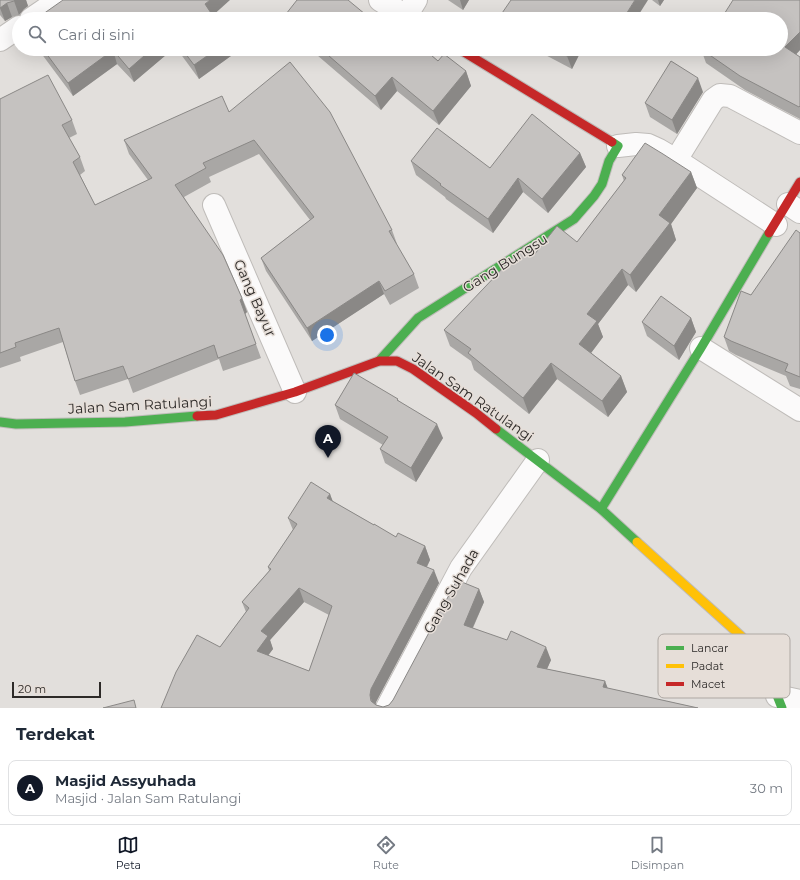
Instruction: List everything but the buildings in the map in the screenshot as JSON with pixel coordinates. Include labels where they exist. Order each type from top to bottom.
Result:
[{"type":"street","points":[[42,12],[60,0]]},
{"type":"street","points":[[380,0],[411,12]]},
{"type":"street","points":[[0,40],[12,32]]},
{"type":"street","points":[[470,56],[618,146],[636,144],[648,145],[659,150],[776,224]]},
{"type":"street","points":[[676,160],[713,100],[720,95],[730,96],[800,133]]},
{"type":"street","name":"Gang Bungsu","points":[[379,361],[418,318],[574,219],[594,196],[602,184],[609,162],[618,146]]},
{"type":"street","points":[[601,509],[776,224],[794,208],[800,182]]},
{"type":"street","name":"Gang Bayur","points":[[214,204],[295,392]]},
{"type":"street","points":[[701,348],[800,410]]},
{"type":"street","name":"Jalan Sam Ratulangi","points":[[0,422],[16,424],[125,422],[216,415],[295,392],[379,361],[397,362],[412,369],[476,413],[601,509],[739,634]]},
{"type":"street","name":"Gang Suhada","points":[[387,708],[461,568],[538,460]]},
{"type":"street","points":[[779,702],[800,702]]},
{"type":"traffic: fast","points":[[379,361],[418,318],[574,219],[594,196],[602,184],[609,161],[618,146],[612,142]]},
{"type":"traffic: fast","points":[[601,509],[701,348],[769,233]]},
{"type":"traffic: fast","points":[[0,422],[16,424],[125,422],[197,416]]},
{"type":"traffic: fast","points":[[496,429],[601,509],[637,542]]},
{"type":"traffic: fast","points":[[778,698],[782,708]]},
{"type":"traffic: slow","points":[[637,542],[739,634]]},
{"type":"traffic: jam","points":[[471,56],[612,142]]},
{"type":"traffic: jam","points":[[769,233],[800,182]]},
{"type":"traffic: jam","points":[[197,416],[216,415],[295,392],[379,361],[397,361],[413,369],[476,413],[496,429]]},
{"type":"place","name":"Masjid Assyuhada","points":[[328,458]]}]
